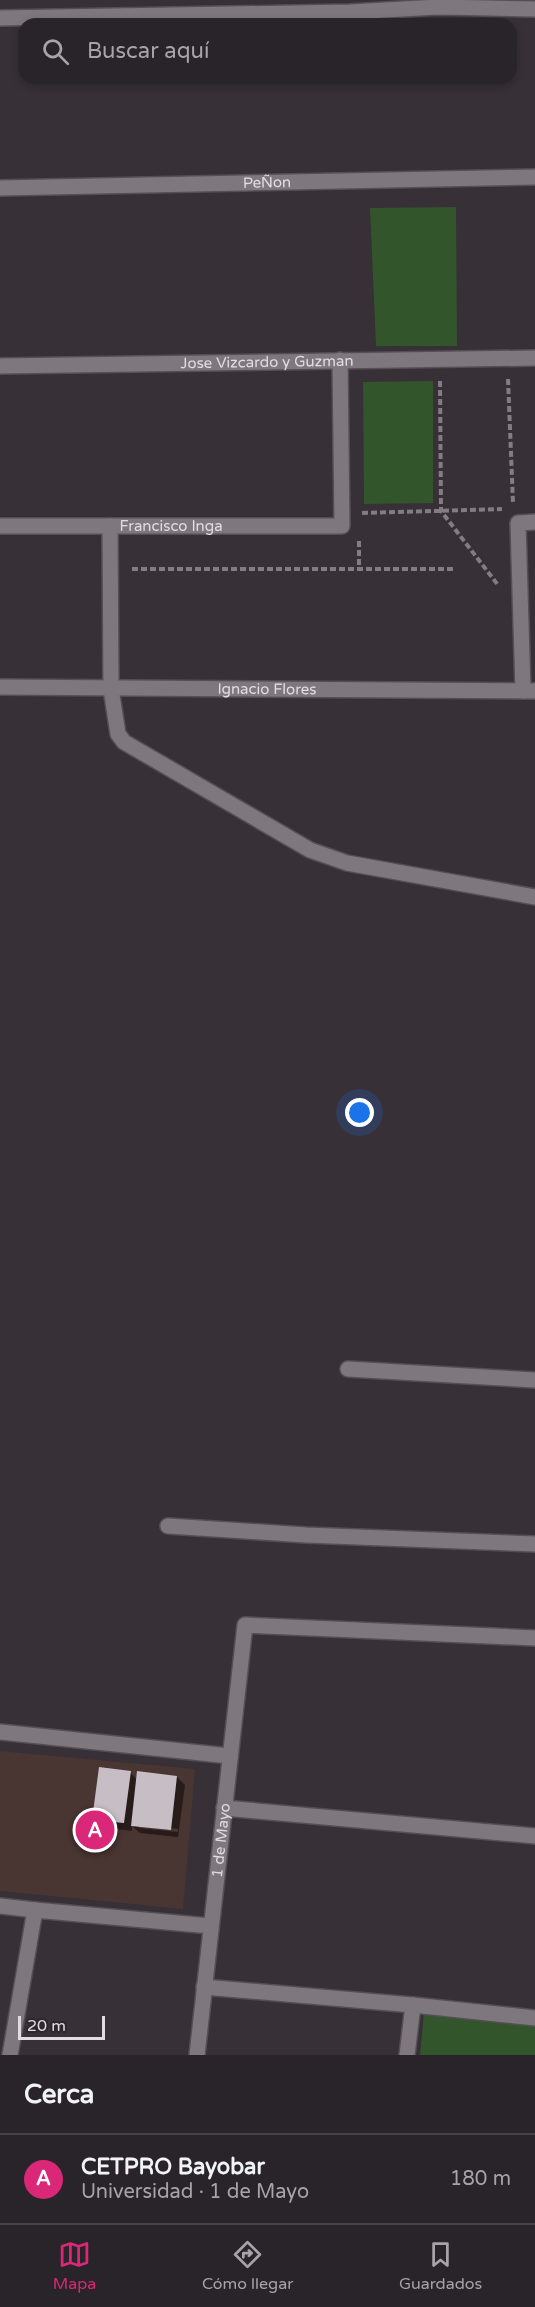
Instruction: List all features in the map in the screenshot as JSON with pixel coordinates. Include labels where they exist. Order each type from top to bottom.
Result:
[{"type":"street","points":[[0,18],[350,12],[489,5],[535,9]]},
{"type":"street","name":"PeÑon","points":[[0,188],[535,177]]},
{"type":"street","name":"Jose Vizcardo y Guzman","points":[[0,366],[535,358]]},
{"type":"street","name":"Francisco Inga","points":[[0,526],[342,526],[340,360]]},
{"type":"street","points":[[529,691],[516,516],[535,522]]},
{"type":"street","points":[[110,526],[111,689],[118,734],[124,742],[310,850],[347,863],[535,897]]},
{"type":"street","name":"Ignacio Flores","points":[[0,687],[529,691]]},
{"type":"street","points":[[348,1370],[535,1380]]},
{"type":"street","points":[[168,1526],[535,1544]]},
{"type":"street","name":"1 de Mayo","points":[[197,2055],[244,1625],[535,1638]]},
{"type":"street","points":[[0,1732],[230,1756]]},
{"type":"street","points":[[224,1808],[535,1836]]},
{"type":"street","points":[[0,1906],[210,1926]]},
{"type":"street","points":[[10,2055],[35,1910]]},
{"type":"street","points":[[204,1987],[535,2018]]},
{"type":"street","points":[[407,2055],[413,2005]]},
{"type":"path","points":[[508,370],[516,516]]},
{"type":"path","points":[[440,371],[441,511],[498,585]]},
{"type":"path","points":[[358,513],[506,509]]},
{"type":"path","points":[[111,570],[456,568]]},
{"type":"shaded area","points":[[0,1751],[195,1769],[183,1909],[0,1891]]},
{"type":"green space","points":[[456,207],[457,346],[376,346],[370,208]]},
{"type":"green space","points":[[433,381],[433,503],[364,504],[363,382]]},
{"type":"green space","points":[[424,2012],[535,2024],[535,2055],[420,2055]]},
{"type":"building","points":[[99,1767],[131,1771],[124,1823],[92,1820]]},
{"type":"building","points":[[137,1771],[177,1776],[171,1830],[131,1826]]},
{"type":"place","name":"CETPRO Bayobar","points":[[95,1830]]}]
